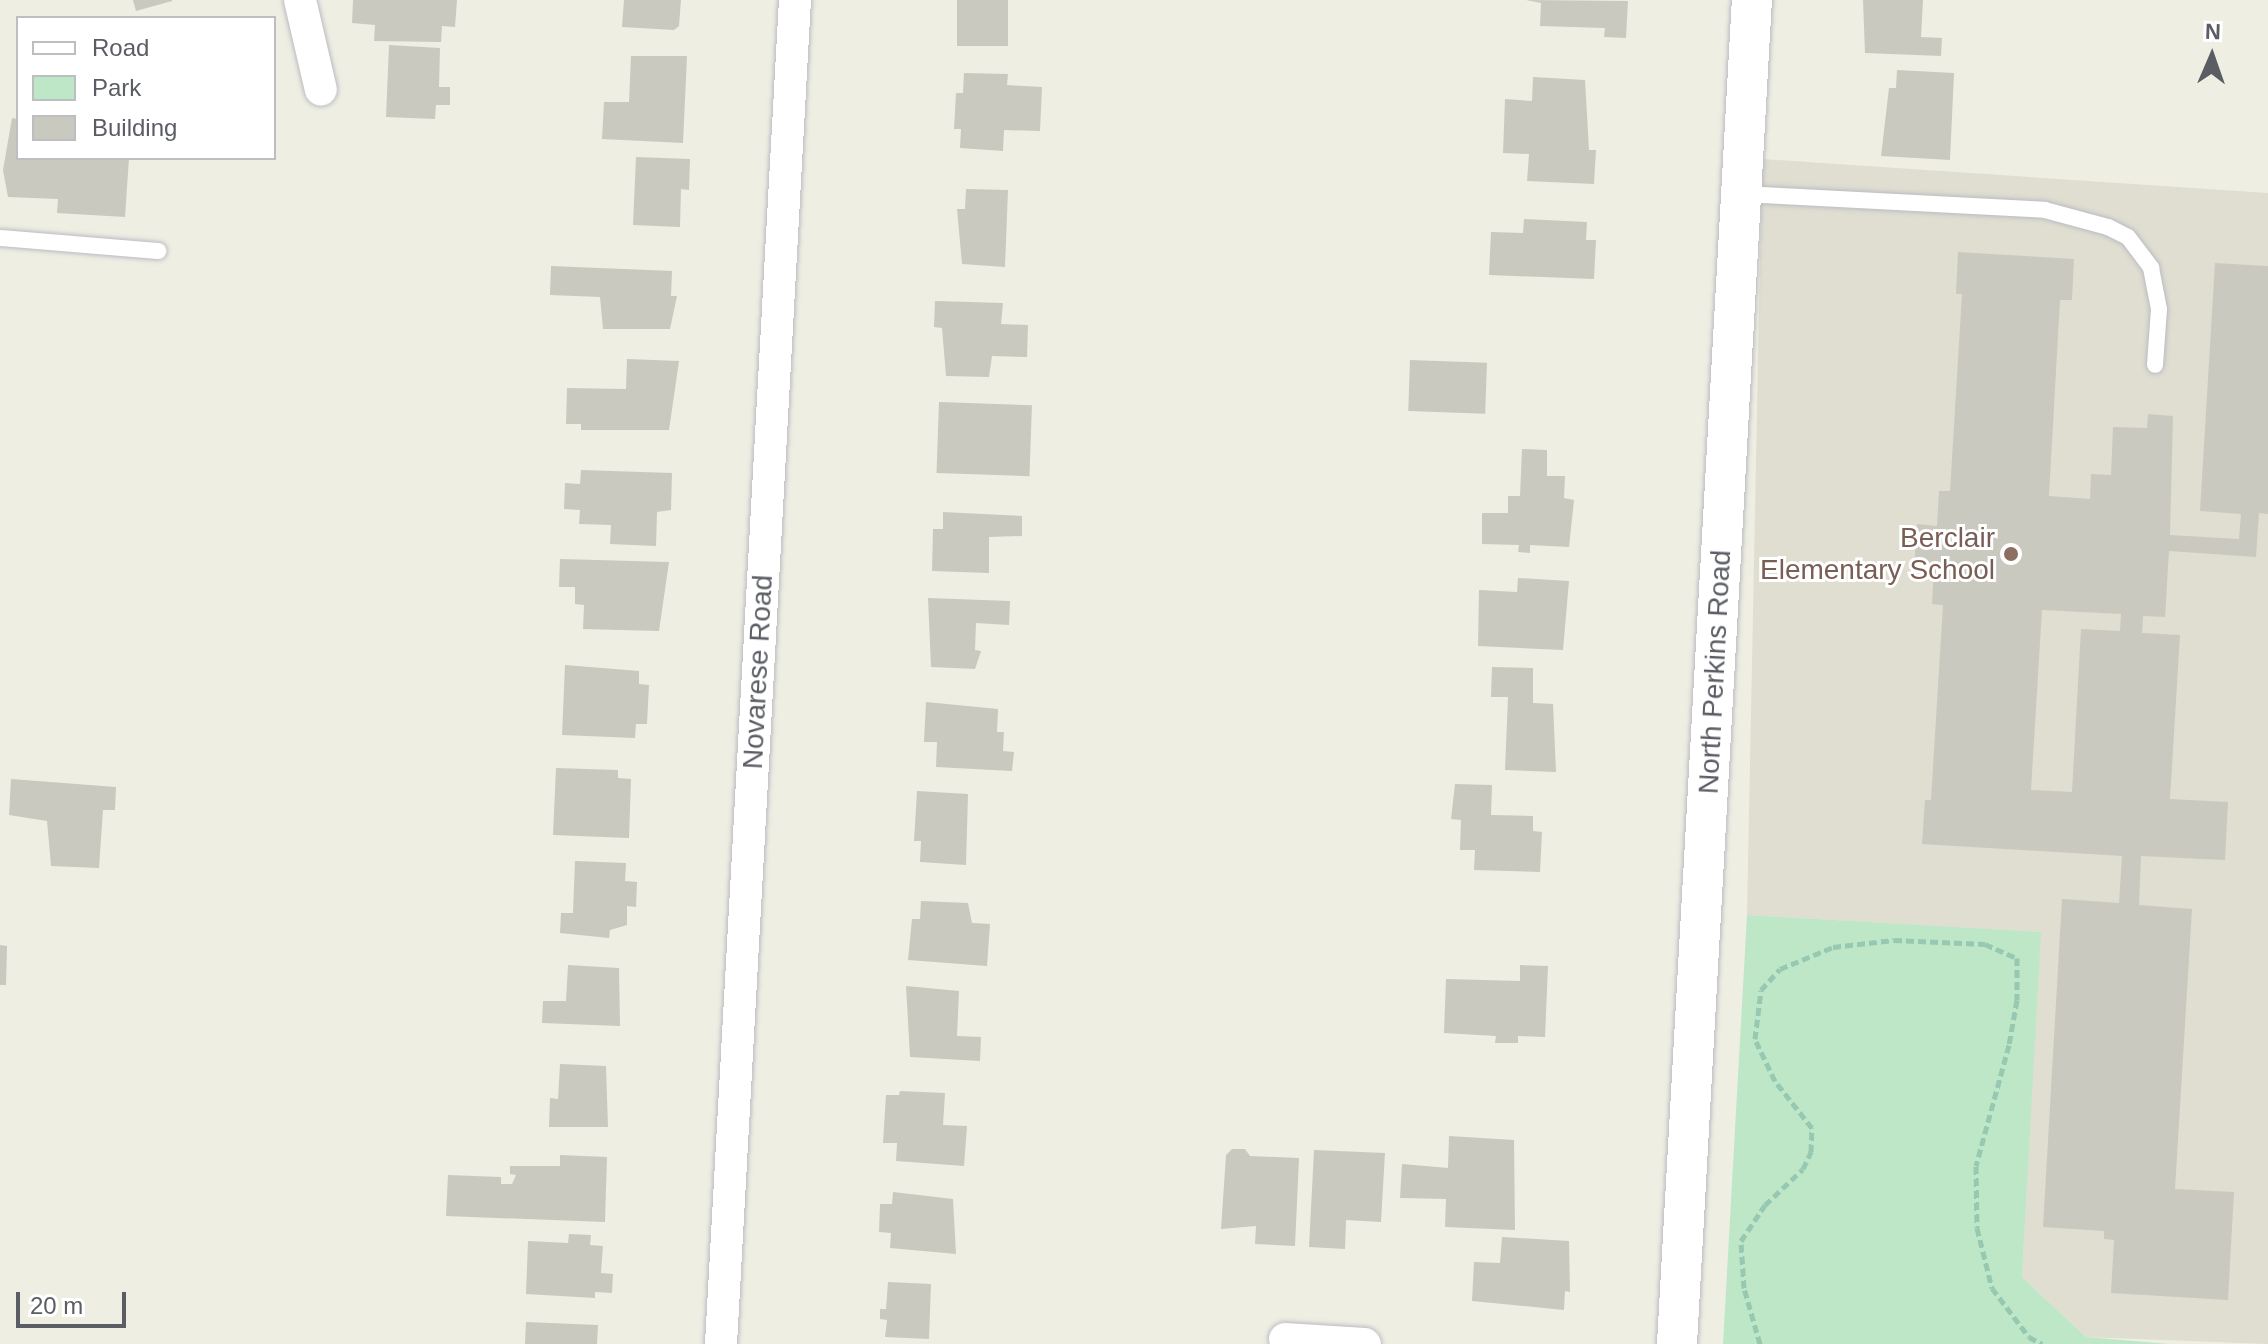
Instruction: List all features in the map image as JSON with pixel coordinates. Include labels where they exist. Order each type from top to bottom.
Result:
[{"type":"street","points":[[300,0],[321,90]]},
{"type":"street","name":"Novarese Road","points":[[721,1344],[795,0]]},
{"type":"street","name":"North Perkins Road","points":[[1677,1344],[1752,0]]},
{"type":"street","points":[[1285,1339],[1365,1344]]},
{"type":"lane","points":[[1741,194],[2045,210],[2108,227],[2128,237],[2151,268],[2159,309],[2155,365]]},
{"type":"lane","points":[[0,238],[158,251]]},
{"type":"path","points":[[1760,1344],[1744,1288],[1741,1241],[1765,1205],[1803,1169],[1811,1152],[1812,1128],[1775,1081],[1755,1039],[1761,990],[1780,969],[1833,947],[1894,940],[1985,944],[2017,958],[2017,1000],[2009,1045],[1976,1166],[1977,1228],[1992,1288],[2029,1337],[2042,1344]]},
{"type":"shaded area","name":"Berclair Elementary School","points":[[1762,159],[2268,193],[2268,1344],[2086,1337],[2022,1277],[2040,932],[1747,915]]},
{"type":"green space","points":[[1747,915],[2041,932],[2022,1277],[2086,1337],[2169,1344],[1723,1344]]},
{"type":"building","points":[[133,0],[172,0],[172,1],[136,11]]},
{"type":"building","points":[[353,0],[457,0],[455,27],[442,26],[441,42],[374,41],[375,25],[352,23]]},
{"type":"building","points":[[624,0],[681,0],[679,26],[674,30],[622,27]]},
{"type":"building","points":[[957,0],[1008,0],[1008,46],[957,46]]},
{"type":"building","points":[[1526,0],[1628,1],[1626,38],[1604,37],[1605,28],[1540,26],[1541,3]]},
{"type":"building","points":[[1863,0],[1923,0],[1921,37],[1942,38],[1941,56],[1865,53]]},
{"type":"building","points":[[389,45],[440,48],[439,87],[450,87],[450,105],[436,105],[435,119],[386,117]]},
{"type":"building","points":[[631,56],[687,56],[683,143],[602,139],[604,102],[629,102]]},
{"type":"building","points":[[1897,70],[1954,73],[1950,160],[1881,156],[1889,88],[1896,88]]},
{"type":"building","points":[[964,73],[1008,74],[1007,85],[1042,87],[1040,131],[1004,130],[1003,151],[960,148],[961,129],[954,129],[956,93],[963,93]]},
{"type":"building","points":[[1533,77],[1585,80],[1589,150],[1596,150],[1594,184],[1527,181],[1529,154],[1503,153],[1505,99],[1532,101]]},
{"type":"building","points":[[12,118],[16,119],[16,160],[129,160],[125,217],[57,213],[58,199],[8,197],[3,170]]},
{"type":"building","points":[[636,157],[690,159],[689,190],[681,189],[680,227],[633,225]]},
{"type":"building","points":[[966,189],[1008,190],[1005,267],[962,264],[957,209],[965,209]]},
{"type":"building","points":[[1524,219],[1587,222],[1586,240],[1596,240],[1594,279],[1489,275],[1491,232],[1523,233]]},
{"type":"building","points":[[1958,252],[2074,259],[2072,300],[2060,300],[2049,496],[2090,499],[2091,474],[2111,475],[2113,427],[2147,428],[2148,414],[2173,416],[2170,535],[2239,539],[2241,514],[2200,511],[2215,263],[2268,266],[2268,514],[2259,513],[2256,557],[2169,551],[2165,617],[2143,616],[2142,633],[2180,635],[2170,799],[2228,802],[2225,860],[2141,856],[2139,905],[2192,909],[2175,1189],[2234,1192],[2228,1300],[2111,1293],[2114,1240],[2104,1239],[2104,1231],[2043,1227],[2062,899],[2119,903],[2122,856],[1922,844],[1925,800],[1931,800],[1943,605],[1932,604],[1934,570],[1914,569],[1917,524],[1937,526],[1939,491],[1950,491],[1962,294],[1956,294]],"holes":[[[2042,610],[2121,614],[2120,631],[2081,629],[2072,792],[2031,790]]]},
{"type":"building","points":[[551,266],[672,271],[671,296],[677,296],[670,329],[603,329],[600,297],[550,295]]},
{"type":"building","points":[[935,301],[1003,303],[1001,324],[1028,325],[1027,357],[992,356],[989,377],[946,376],[942,328],[934,327]]},
{"type":"building","points":[[627,359],[679,361],[669,430],[581,430],[581,424],[566,424],[567,388],[626,389]]},
{"type":"building","points":[[1410,360],[1487,363],[1485,414],[1408,411]]},
{"type":"building","points":[[939,402],[1032,405],[1029,476],[937,473]]},
{"type":"building","points":[[1522,449],[1547,450],[1547,476],[1565,476],[1564,498],[1574,500],[1569,547],[1530,545],[1530,553],[1518,552],[1519,545],[1482,544],[1482,513],[1508,513],[1508,496],[1520,496]]},
{"type":"building","points":[[581,470],[672,473],[671,510],[657,512],[656,546],[610,544],[611,525],[579,524],[580,510],[564,509],[565,483],[580,484]]},
{"type":"building","points":[[943,512],[1022,516],[1022,536],[989,537],[989,573],[932,571],[933,529],[943,529]]},
{"type":"building","points":[[560,559],[669,562],[659,631],[583,629],[584,605],[575,604],[575,587],[559,587]]},
{"type":"building","points":[[1518,578],[1569,581],[1563,650],[1478,646],[1479,590],[1517,592]]},
{"type":"building","points":[[928,598],[1010,601],[1009,625],[976,623],[975,650],[981,651],[975,669],[931,667]]},
{"type":"building","points":[[565,665],[639,671],[639,684],[649,685],[647,724],[636,724],[635,738],[562,735]]},
{"type":"building","points":[[1492,667],[1533,668],[1533,703],[1553,704],[1556,772],[1505,770],[1508,697],[1491,697]]},
{"type":"building","points":[[926,702],[998,709],[997,732],[1004,732],[1003,751],[1014,752],[1012,771],[936,767],[937,742],[924,742]]},
{"type":"building","points":[[556,768],[618,770],[618,778],[631,779],[629,838],[553,835]]},
{"type":"building","points":[[11,779],[116,787],[115,810],[103,810],[99,868],[51,866],[47,821],[9,815]]},
{"type":"building","points":[[1455,784],[1492,785],[1491,815],[1533,816],[1533,831],[1542,832],[1540,872],[1474,870],[1475,850],[1460,850],[1461,820],[1451,819]]},
{"type":"building","points":[[917,791],[968,794],[966,865],[920,862],[921,841],[914,841]]},
{"type":"building","points":[[575,861],[626,863],[625,881],[637,882],[636,907],[627,906],[627,925],[610,930],[609,938],[560,933],[561,913],[573,913]]},
{"type":"building","points":[[921,901],[968,903],[972,923],[990,924],[987,966],[908,960],[912,919],[920,919]]},
{"type":"building","points":[[0,945],[7,946],[6,985],[0,985]]},
{"type":"building","points":[[568,965],[619,968],[620,1026],[542,1023],[543,1001],[566,1001]]},
{"type":"building","points":[[1520,965],[1548,966],[1545,1037],[1518,1036],[1518,1043],[1495,1043],[1496,1036],[1444,1033],[1446,979],[1520,981]]},
{"type":"building","points":[[906,986],[959,991],[957,1036],[981,1037],[980,1061],[910,1057]]},
{"type":"building","points":[[560,1064],[606,1066],[608,1127],[549,1127],[550,1098],[558,1099]]},
{"type":"building","points":[[900,1091],[945,1093],[943,1125],[967,1126],[964,1166],[896,1161],[897,1143],[883,1143],[886,1095],[899,1095]]},
{"type":"building","points":[[1449,1136],[1514,1140],[1515,1230],[1445,1227],[1446,1199],[1400,1198],[1402,1164],[1448,1168]]},
{"type":"building","points":[[1232,1149],[1245,1149],[1250,1156],[1299,1158],[1295,1246],[1255,1244],[1256,1226],[1221,1229],[1226,1155]]},
{"type":"building","points":[[1314,1150],[1385,1153],[1381,1222],[1346,1220],[1345,1249],[1309,1247]]},
{"type":"building","points":[[560,1155],[607,1157],[605,1222],[446,1216],[448,1175],[501,1177],[501,1184],[512,1184],[516,1175],[510,1174],[510,1166],[560,1166]]},
{"type":"building","points":[[893,1192],[953,1199],[956,1254],[890,1248],[891,1233],[879,1232],[880,1204],[892,1204]]},
{"type":"building","points":[[569,1234],[591,1235],[590,1245],[603,1246],[601,1273],[613,1274],[612,1293],[595,1292],[595,1298],[526,1294],[528,1241],[568,1243]]},
{"type":"building","points":[[1502,1237],[1569,1241],[1570,1292],[1565,1291],[1564,1310],[1472,1301],[1474,1262],[1500,1263]]},
{"type":"building","points":[[888,1282],[931,1284],[929,1339],[885,1337],[887,1320],[880,1319],[880,1309],[886,1309]]},
{"type":"building","points":[[526,1322],[598,1325],[597,1344],[525,1344]]},
{"type":"place","name":"Berclair Elementary School","points":[[2011,554]]}]
